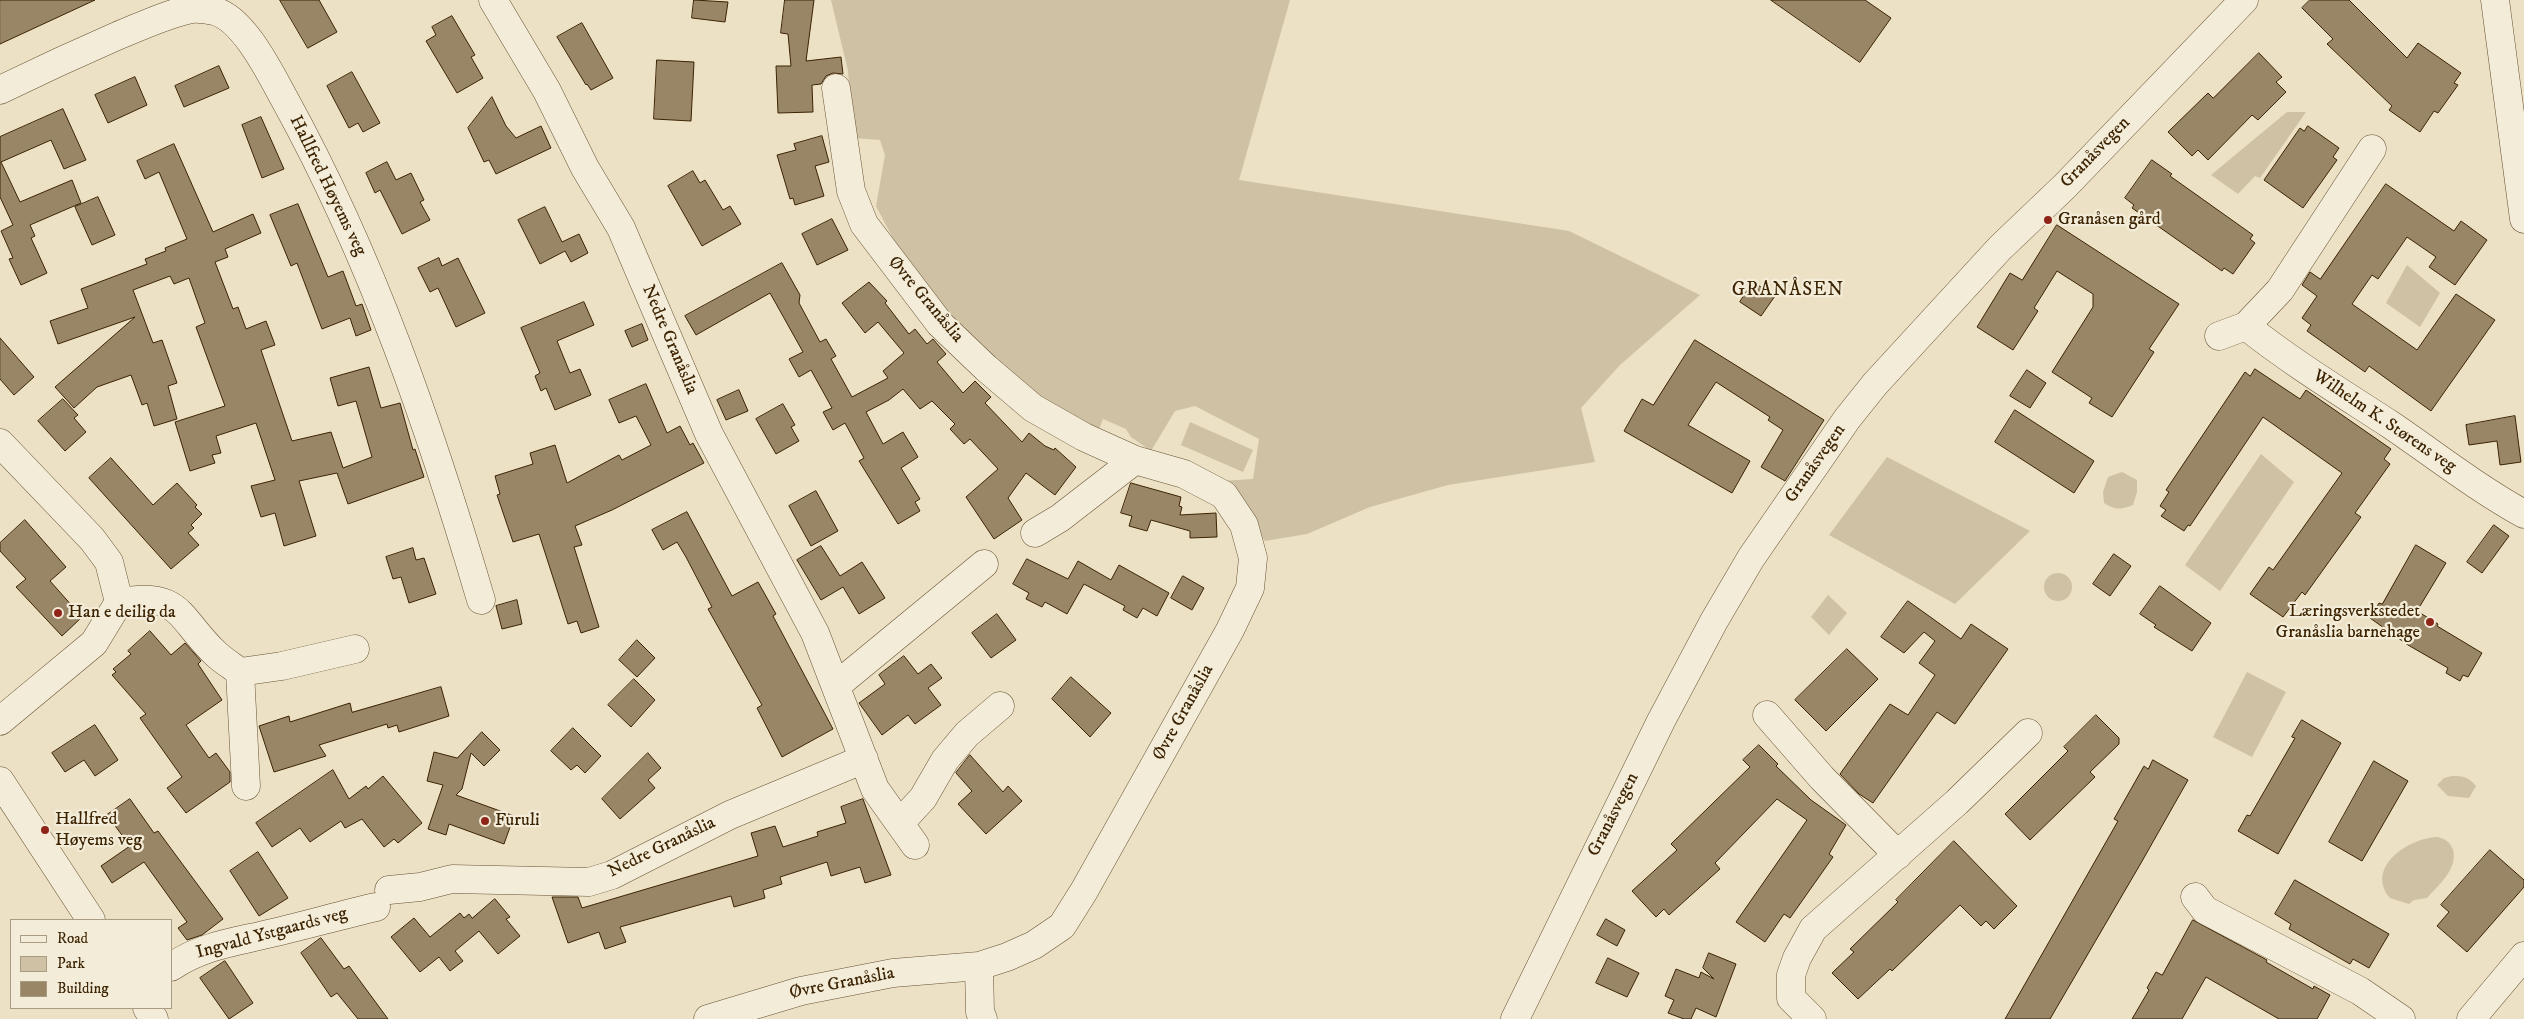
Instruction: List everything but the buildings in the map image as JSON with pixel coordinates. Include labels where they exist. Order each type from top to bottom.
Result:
[{"type":"street","name":"Nedre Granåslia","points":[[493,0],[547,91],[585,168],[621,228],[709,434],[811,625],[837,685],[875,789],[915,845]]},
{"type":"street","name":"Granåsvegen","points":[[1515,1019],[1591,861],[1714,621],[1751,558],[1832,441],[1875,384],[2000,248],[2065,186],[2244,0]]},
{"type":"street","points":[[2495,0],[2524,219]]},
{"type":"street","name":"Hallfred Høyems veg","points":[[0,90],[196,4],[217,12],[235,24],[259,54],[326,178],[380,299],[406,366],[455,512],[481,600]]},
{"type":"street","name":"Øvre Granåslia","points":[[708,1019],[801,990],[893,973],[979,966],[1034,945],[1062,926],[1084,891],[1230,630],[1250,588],[1252,550],[1244,525],[1224,495],[1184,474],[1134,460],[1084,437],[1034,408],[986,368],[940,324],[864,224],[851,191],[836,88]]},
{"type":"street","points":[[2219,336],[2246,326],[2280,290],[2372,148]]},
{"type":"street","name":"Wilhelm K. Størens veg","points":[[2246,326],[2440,459],[2483,491],[2524,514]]},
{"type":"street","points":[[0,443],[92,539],[109,562],[119,602],[94,643],[0,721]]},
{"type":"street","points":[[1035,533],[1060,518],[1134,460]]},
{"type":"street","points":[[837,685],[984,564]]},
{"type":"street","points":[[119,602],[154,599],[174,608],[191,623],[215,654],[240,672],[282,666],[355,649]]},
{"type":"street","points":[[240,672],[246,786]]},
{"type":"street","points":[[900,823],[923,798],[945,760],[967,734],[1000,706]]},
{"type":"street","points":[[1767,715],[1822,778],[1898,855]]},
{"type":"street","points":[[1812,1019],[1791,998],[1791,975],[1796,958],[1813,929],[1898,855],[2028,733]]},
{"type":"street","name":"Nedre Granåslia","points":[[382,899],[452,879],[588,882],[612,875],[730,814],[864,759]]},
{"type":"street","points":[[0,782],[90,919]]},
{"type":"street","points":[[2195,897],[2206,910],[2360,991],[2401,1019]]},
{"type":"street","name":"Ingvald Ystgaards veg","points":[[172,966],[200,950],[225,942],[271,934],[382,899]]},
{"type":"street","points":[[2471,1019],[2524,956]]},
{"type":"street","points":[[979,966],[980,1012],[983,1019]]},
{"type":"green space","points":[[831,0],[1290,0],[1239,180],[1569,231],[1700,295],[1620,365],[1581,408],[1595,462],[1448,485],[1370,507],[1307,534],[1265,541],[1221,481],[1253,479],[1259,439],[1195,406],[1175,411],[1151,451],[1131,437],[1126,429],[1103,419],[1098,432],[1049,405],[962,330],[900,252],[876,206],[885,155],[880,140],[853,138],[848,71]]},
{"type":"green space","points":[[2287,112],[2306,112],[2260,178],[2255,176],[2238,194],[2211,175]]},
{"type":"green space","points":[[2407,265],[2440,293],[2420,327],[2386,303]]},
{"type":"green space","points":[[1190,422],[1253,450],[1243,472],[1181,445]]},
{"type":"green space","points":[[2261,454],[2294,482],[2220,591],[2185,565]]},
{"type":"green space","points":[[1887,457],[2030,531],[1955,604],[1829,535]]},
{"type":"green space","points":[[2122,472],[2137,480],[2137,492],[2133,505],[2125,508],[2111,507],[2104,503],[2103,492],[2108,477]]},
{"type":"green space","points":[[2058,573],[2068,577],[2072,587],[2068,597],[2058,601],[2048,597],[2044,587],[2048,577]]},
{"type":"green space","points":[[1828,595],[1847,613],[1829,635],[1811,617]]},
{"type":"green space","points":[[2247,672],[2286,692],[2252,757],[2213,737]]},
{"type":"green space","points":[[2452,776],[2466,778],[2476,786],[2469,798],[2448,796],[2437,785],[2444,778]]},
{"type":"green space","points":[[2436,837],[2447,841],[2453,849],[2454,859],[2445,877],[2427,898],[2414,900],[2409,904],[2390,898],[2384,887],[2383,876],[2386,866],[2402,849],[2413,843]]},
{"type":"place","name":"Granåsen gård","points":[[2048,220]]},
{"type":"place","name":"Han e deilig da","points":[[58,613]]},
{"type":"place","name":"Læringsverkstedet Granåslia barnehage","points":[[2430,622]]},
{"type":"place","name":"Furuli","points":[[485,821]]},
{"type":"place","name":"Hallfred Høyems veg","points":[[45,830]]},
{"type":"district","name":"GRANÅSEN","points":[[1788,291]]}]
